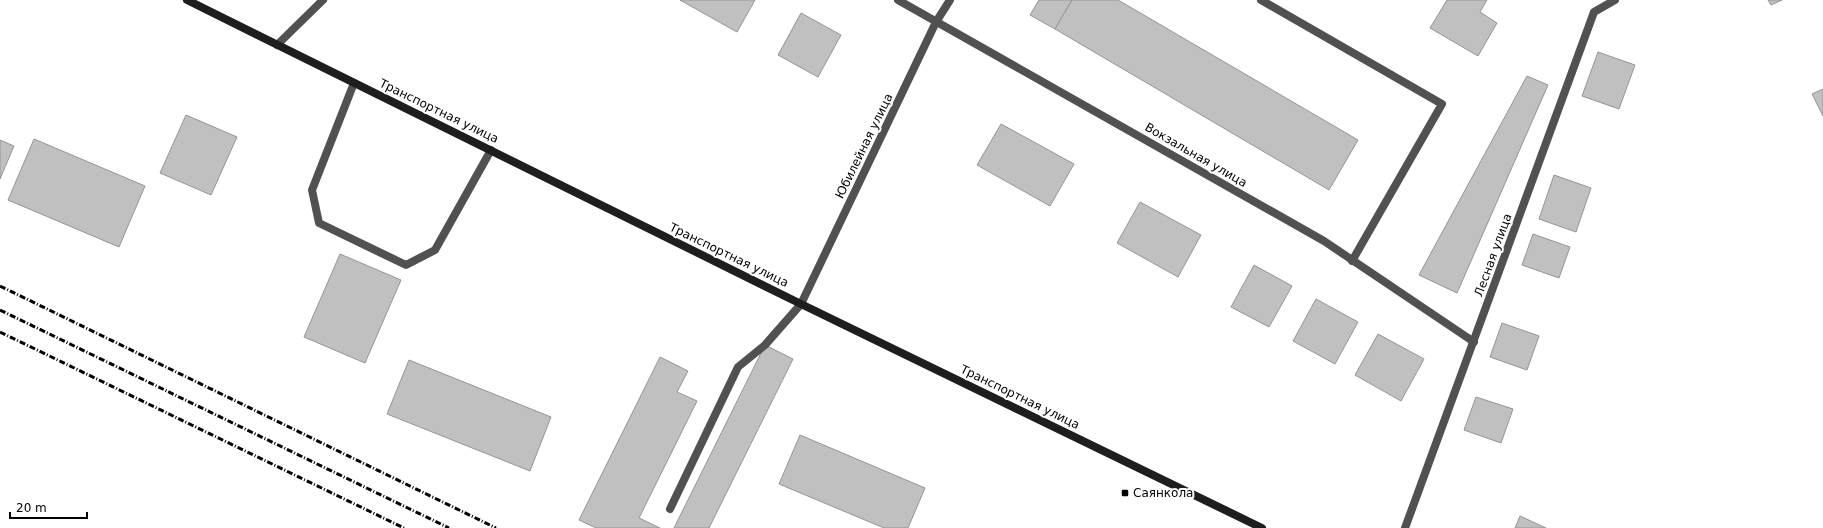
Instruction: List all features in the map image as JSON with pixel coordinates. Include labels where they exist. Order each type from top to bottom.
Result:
[{"type":"street","name":"Транспортная улица","points":[[187,0],[801,304],[1262,528]]},
{"type":"street","points":[[277,44],[323,0]]},
{"type":"street","name":"Вокзальная улица","points":[[898,0],[1324,241],[1474,342]]},
{"type":"street","name":"Юбилейная улица","points":[[670,509],[738,367],[765,345],[801,304],[936,22],[950,0]]},
{"type":"street","points":[[1261,0],[1442,104],[1352,261]]},
{"type":"street","name":"Лесная улица","points":[[1405,528],[1594,12],[1615,0]]},
{"type":"street","points":[[354,82],[312,190],[319,223],[406,265],[434,250],[491,150]]},
{"type":"building","points":[[680,0],[755,0],[737,32]]},
{"type":"building","points":[[1039,0],[1072,0],[1055,29],[1030,15]]},
{"type":"building","points":[[1072,0],[1118,0],[1358,140],[1329,190],[1055,29]]},
{"type":"building","points":[[1447,0],[1487,0],[1480,12],[1497,23],[1478,56],[1430,28]]},
{"type":"building","points":[[1768,0],[1782,0],[1771,5]]},
{"type":"building","points":[[801,13],[841,35],[818,77],[778,55]]},
{"type":"building","points":[[1598,52],[1635,65],[1619,109],[1582,96]]},
{"type":"building","points":[[1527,76],[1548,85],[1457,293],[1419,275]]},
{"type":"building","points":[[1823,89],[1823,116],[1812,94]]},
{"type":"building","points":[[186,115],[237,137],[211,195],[160,173]]},
{"type":"building","points":[[1001,124],[1074,164],[1050,206],[977,165]]},
{"type":"building","points":[[34,139],[145,186],[119,247],[8,200]]},
{"type":"building","points":[[0,140],[14,146],[0,179]]},
{"type":"building","points":[[1554,175],[1591,188],[1576,232],[1539,219]]},
{"type":"building","points":[[1140,202],[1201,235],[1178,277],[1117,243]]},
{"type":"building","points":[[1533,234],[1570,247],[1559,278],[1522,265]]},
{"type":"building","points":[[340,254],[401,280],[365,363],[304,337]]},
{"type":"building","points":[[1254,265],[1292,286],[1269,327],[1231,307]]},
{"type":"building","points":[[1316,299],[1358,322],[1335,364],[1293,341]]},
{"type":"building","points":[[1502,323],[1539,336],[1527,370],[1490,357]]},
{"type":"building","points":[[1378,334],[1424,359],[1401,401],[1355,375]]},
{"type":"building","points":[[765,345],[793,359],[709,528],[674,528]]},
{"type":"building","points":[[660,357],[688,371],[677,392],[697,401],[639,518],[660,528],[596,528],[579,520]]},
{"type":"building","points":[[409,360],[551,417],[530,471],[387,414]]},
{"type":"building","points":[[1476,397],[1513,409],[1501,443],[1464,430]]},
{"type":"building","points":[[800,435],[925,488],[908,528],[884,528],[779,484]]},
{"type":"building","points":[[1520,516],[1546,528],[1515,528]]},
{"type":"railway","points":[[0,286],[496,528]]},
{"type":"railway","points":[[0,310],[449,528]]},
{"type":"railway","points":[[0,332],[404,528]]},
{"type":"place","name":"Саянкола","points":[[1125,493]]}]
